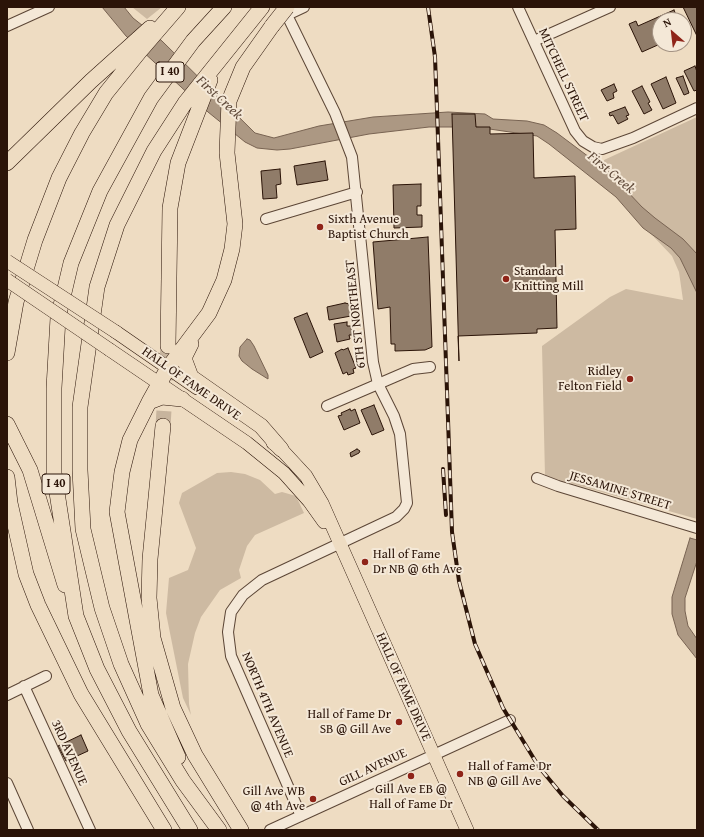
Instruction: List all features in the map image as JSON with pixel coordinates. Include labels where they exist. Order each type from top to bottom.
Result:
[{"type":"highway","points":[[7,163],[130,44],[175,7]]},
{"type":"highway","points":[[7,353],[16,302],[35,240],[59,178],[82,133],[106,93],[178,7]]},
{"type":"highway","name":"I 40","points":[[190,830],[129,731],[97,669],[76,616],[54,473],[54,388],[58,318],[72,263],[100,191],[151,98],[193,40],[224,7]]},
{"type":"highway","name":"I 40","points":[[219,830],[183,781],[148,724],[121,664],[102,608],[83,530],[80,470],[80,407],[97,287],[117,225],[157,146],[184,103],[261,8]]},
{"type":"highway","points":[[203,808],[174,750],[151,695],[117,512],[122,472],[130,440],[159,383],[168,368],[209,313],[224,280],[232,249],[235,224],[227,152],[230,101],[243,67],[272,26],[286,10]]},
{"type":"highway","points":[[168,346],[170,208],[178,163],[206,87],[229,47]]},
{"type":"highway","points":[[7,146],[19,142],[44,127]]},
{"type":"highway","points":[[203,321],[185,356],[188,373],[197,382],[261,426],[281,449]]},
{"type":"highway","points":[[149,402],[162,397],[182,399]]},
{"type":"highway","points":[[7,424],[30,470],[58,566],[76,616]]},
{"type":"highway","points":[[163,426],[150,559],[149,598],[153,638],[173,708],[195,755],[238,825]]},
{"type":"highway","points":[[7,477],[10,503],[26,574],[38,605],[81,694],[164,830]]},
{"type":"main road","name":"HALL OF FAME DRIVE","points":[[7,260],[116,332],[281,449],[306,476],[322,504],[340,543],[467,830]]},
{"type":"main road","name":"HALL OF FAME DRIVE","points":[[7,280],[247,443],[284,473],[309,501],[340,543]]},
{"type":"street","points":[[7,26],[49,7]]},
{"type":"street","points":[[286,10],[304,7]]},
{"type":"street","name":"MITCHELL STREET","points":[[518,7],[575,131],[584,141],[593,147],[602,149],[633,138],[697,108]]},
{"type":"street","points":[[534,41],[610,7]]},
{"type":"street","name":"6TH ST NORTHEAST","points":[[286,10],[335,113],[352,157],[357,192],[373,362],[378,384],[394,416],[400,434],[407,503],[404,510]]},
{"type":"street","points":[[266,219],[357,192]]},
{"type":"street","points":[[327,406],[413,368],[430,367]]},
{"type":"street","name":"JESSAMINE STREET","points":[[537,478],[558,486],[697,528]]},
{"type":"street","name":"NORTH 4TH AVENUE","points":[[301,816],[231,656],[228,632],[231,612],[243,596],[262,580],[396,517],[404,510]]},
{"type":"street","points":[[7,695],[46,676]]},
{"type":"street","name":"3RD AVENUE","points":[[24,686],[90,830]]},
{"type":"street","name":"GILL AVENUE","points":[[270,830],[510,720]]},
{"type":"street","points":[[7,783],[28,830]]},
{"type":"shaded area","points":[[132,7],[162,7],[147,19]]},
{"type":"shaded area","points":[[697,117],[697,519],[545,476],[542,346],[610,297],[626,289],[683,300],[679,272],[672,256],[616,197],[591,177],[604,160]]},
{"type":"shaded area","points":[[231,472],[245,474],[260,480],[275,494],[282,492],[296,496],[304,513],[255,535],[247,546],[239,570],[241,578],[220,590],[201,617],[195,633],[188,664],[189,704],[191,715],[183,698],[166,613],[169,578],[188,570],[196,548],[179,503],[182,493],[217,473]]},
{"type":"water","name":"First Creek","points":[[102,7],[124,7],[133,18],[162,41],[255,133],[274,138],[319,126],[373,117],[448,112],[485,114],[493,119],[527,121],[544,125],[609,172],[642,207],[683,239],[697,254],[697,293],[680,258],[671,248],[643,228],[616,197],[537,136],[476,127],[429,127],[369,134],[290,149],[277,150],[257,148],[245,142],[208,112],[126,36]]},
{"type":"water","points":[[247,339],[250,340],[254,346],[268,375],[268,379],[252,369],[242,361],[239,356],[240,347]]},
{"type":"water","points":[[690,538],[697,540],[697,561],[685,598],[685,611],[688,626],[697,639],[697,659],[678,635],[672,614],[672,597]]},
{"type":"building","points":[[683,7],[697,7],[697,36],[692,26],[692,12],[685,12]]},
{"type":"building","points":[[652,20],[652,48],[642,52],[629,24],[636,21],[638,26]]},
{"type":"building","points":[[695,66],[697,72],[697,90],[694,91],[684,71]]},
{"type":"building","points":[[683,76],[689,93],[684,95],[676,78]]},
{"type":"building","points":[[666,77],[676,103],[663,109],[651,84]]},
{"type":"building","points":[[614,84],[617,91],[613,93],[614,98],[607,101],[601,90]]},
{"type":"building","points":[[642,86],[650,102],[648,103],[652,110],[644,114],[632,91]]},
{"type":"building","points":[[625,107],[629,115],[626,116],[628,119],[618,124],[613,115],[610,116],[609,113]]},
{"type":"building","name":"Standard Knitting Mill","points":[[452,114],[475,114],[476,127],[490,127],[490,134],[533,133],[534,178],[575,176],[576,229],[555,230],[557,328],[537,329],[537,333],[458,336]]},
{"type":"building","points":[[325,161],[328,180],[297,185],[294,166]]},
{"type":"building","points":[[280,169],[281,184],[276,185],[277,198],[263,199],[261,171]]},
{"type":"building","points":[[421,184],[421,206],[417,206],[417,215],[422,215],[422,227],[394,228],[393,185]]},
{"type":"building","points":[[428,237],[432,347],[425,350],[395,351],[395,344],[391,344],[390,307],[378,309],[373,242]]},
{"type":"building","points":[[345,303],[349,304],[351,316],[329,320],[327,307]]},
{"type":"building","points":[[307,313],[323,352],[310,358],[294,318]]},
{"type":"building","points":[[347,322],[347,326],[351,326],[352,335],[349,335],[350,339],[337,342],[334,324]]},
{"type":"building","points":[[348,348],[356,368],[353,369],[354,373],[348,375],[347,372],[343,374],[335,353],[342,349]]},
{"type":"building","points":[[374,405],[384,430],[372,435],[361,410]]},
{"type":"building","points":[[350,409],[351,411],[355,409],[360,423],[344,430],[338,416]]},
{"type":"building","points":[[357,449],[360,451],[359,453],[351,457],[350,453]]},
{"type":"building","points":[[81,735],[88,751],[66,761],[58,746]]},
{"type":"tunnel","points":[[163,426],[168,346]]},
{"type":"railway","points":[[428,7],[435,57],[452,532],[459,581],[475,644],[503,708],[539,767],[563,796],[598,830]]},
{"type":"railway","points":[[443,469],[446,515]]},
{"type":"place","name":"Sixth Avenue Baptist Church","points":[[320,227]]},
{"type":"place","name":"Standard Knitting Mill","points":[[506,279]]},
{"type":"place","name":"Ridley Felton Field","points":[[630,379]]},
{"type":"place","name":"Hall of Fame Dr NB @ 6th Ave","points":[[365,562]]},
{"type":"place","name":"Hall of Fame Dr SB @ Gill Ave","points":[[399,722]]},
{"type":"place","name":"Hall of Fame Dr NB @ Gill Ave","points":[[460,774]]},
{"type":"place","name":"Gill Ave EB @ Hall of Fame Dr","points":[[411,776]]},
{"type":"place","name":"Gill Ave WB @ 4th Ave","points":[[313,799]]}]
